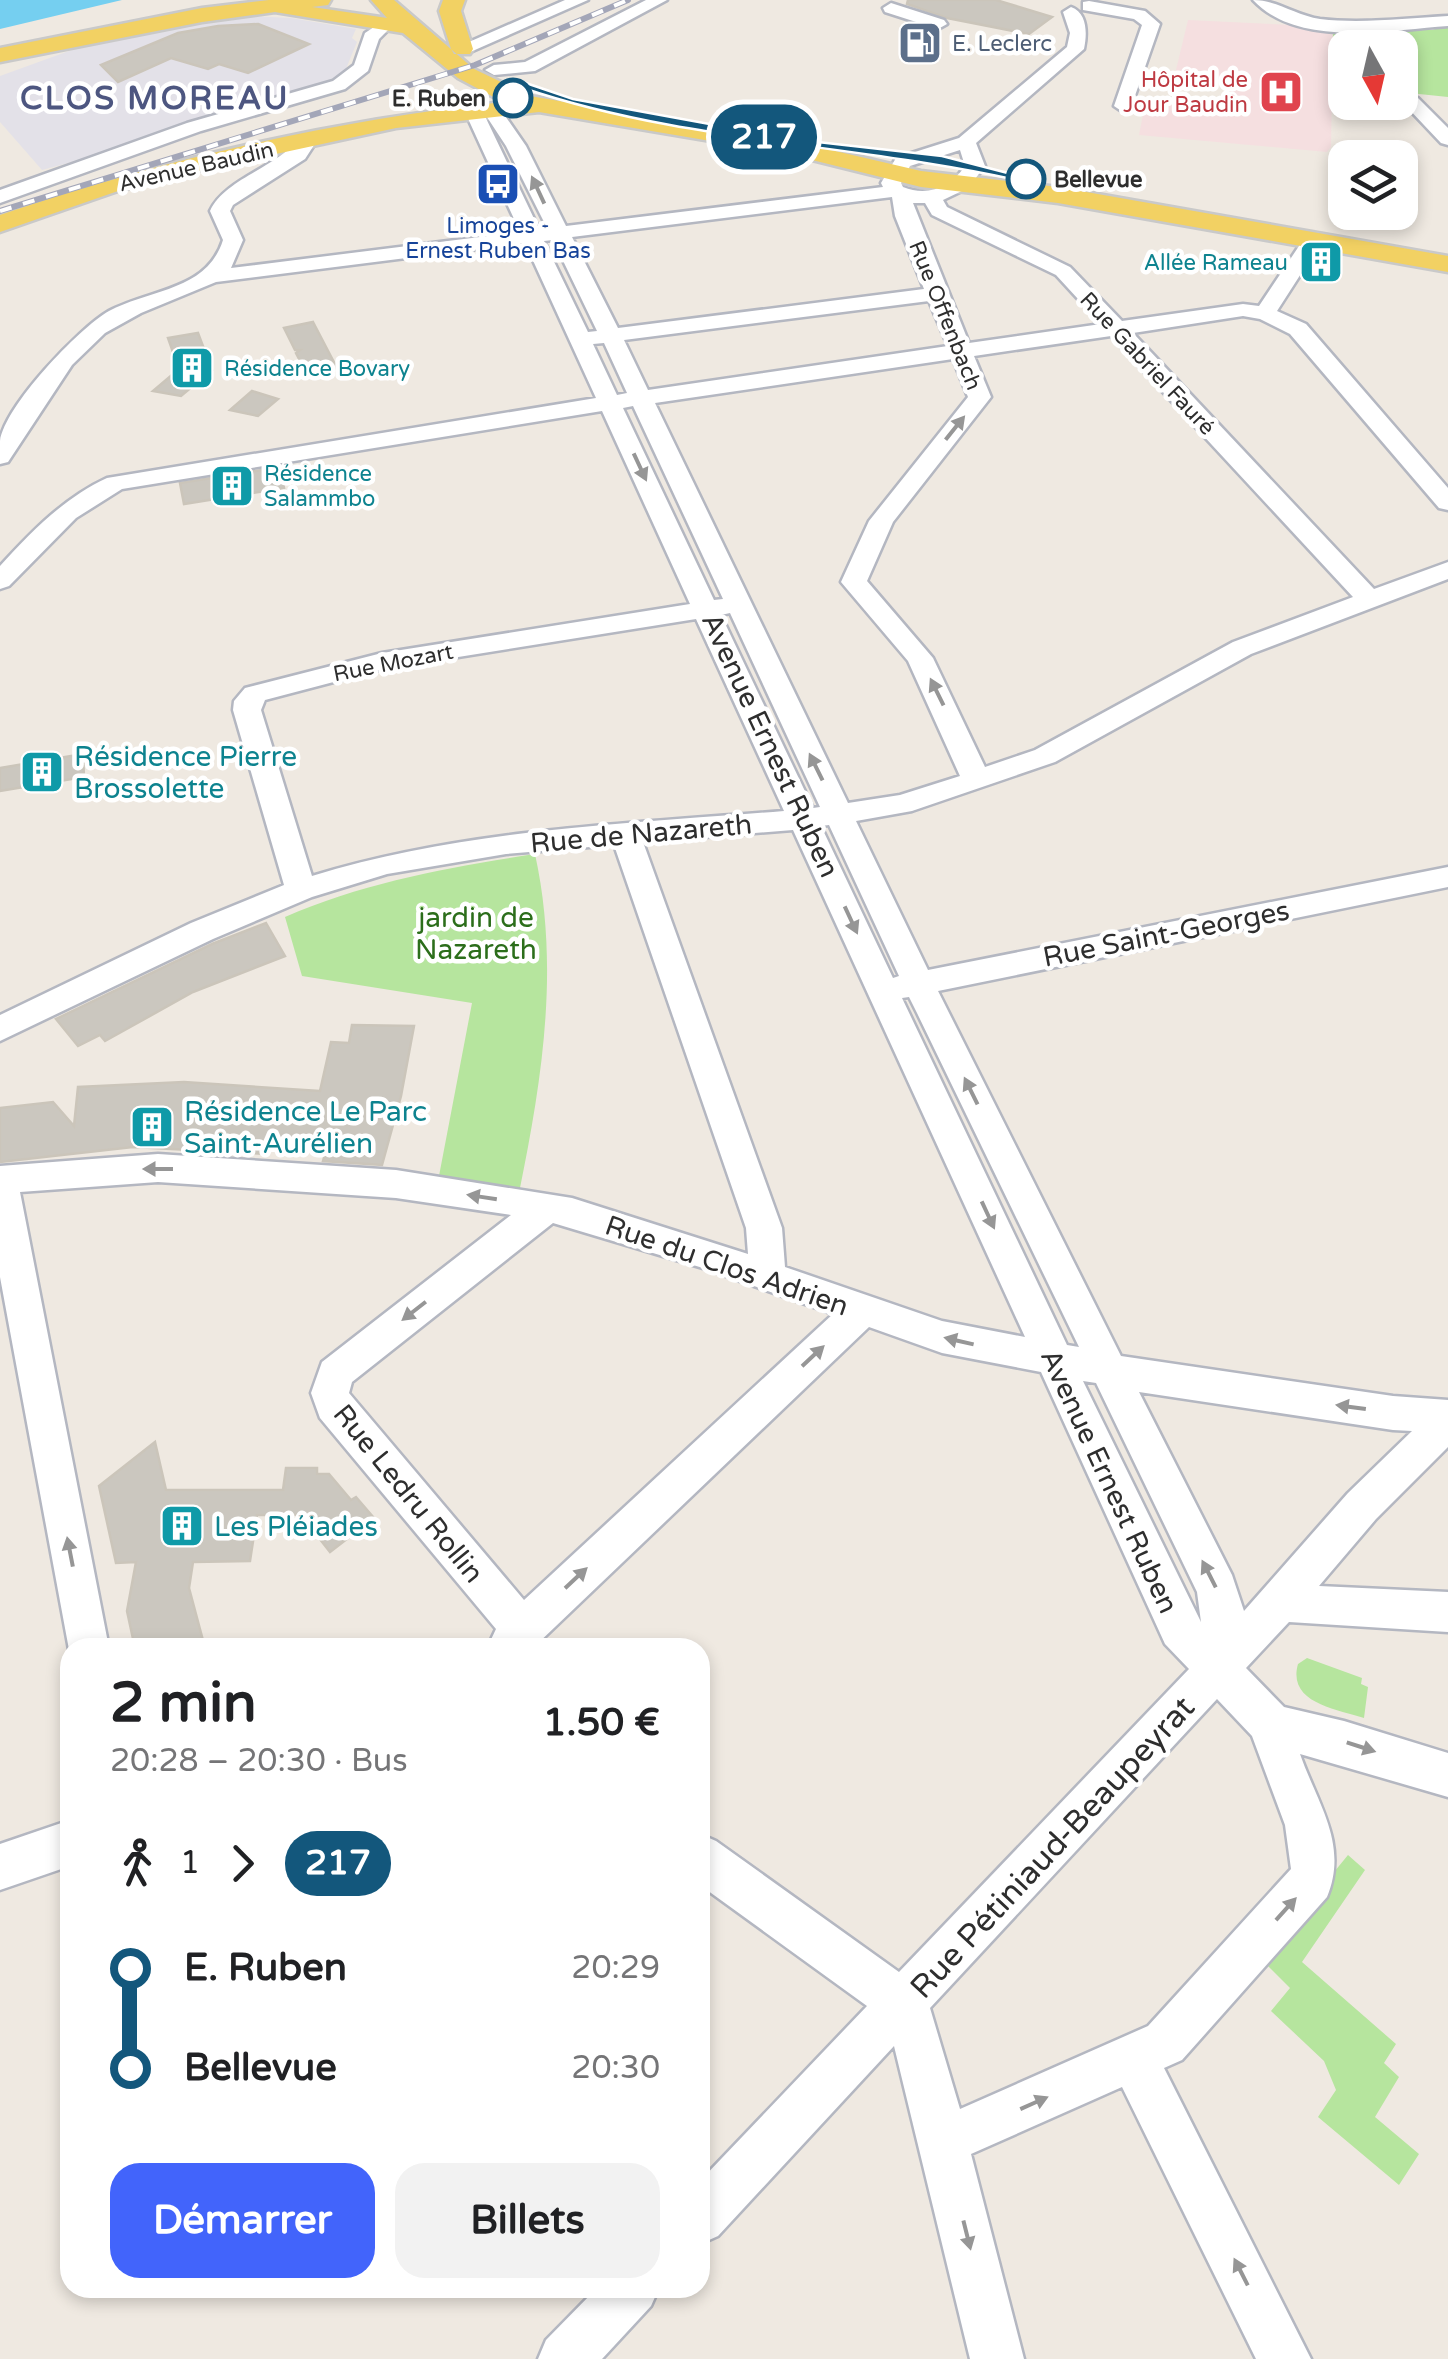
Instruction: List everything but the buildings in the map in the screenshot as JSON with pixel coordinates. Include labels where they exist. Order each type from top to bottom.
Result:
[{"type":"main road","points":[[3,49],[194,0]]},
{"type":"main road","points":[[3,49],[255,0]]},
{"type":"main road","points":[[3,49],[228,11],[320,0]]},
{"type":"main road","points":[[382,0],[422,34],[501,87],[558,103],[788,147],[902,175],[968,167],[1069,190],[1448,255]]},
{"type":"main road","points":[[409,0],[422,34]]},
{"type":"main road","points":[[454,0],[450,11],[462,49]]},
{"type":"main road","points":[[228,11],[308,12],[373,39],[422,34],[462,49],[501,87]]},
{"type":"main road","name":"Avenue Baudin","points":[[0,224],[109,186],[396,120],[501,87],[558,103]]},
{"type":"main road","points":[[968,167],[1058,195],[1448,264]]},
{"type":"street","points":[[462,49],[580,0]]},
{"type":"street","points":[[501,87],[660,0]]},
{"type":"street","points":[[1261,0],[1270,9],[1298,20],[1326,24],[1448,21]]},
{"type":"street","points":[[900,4],[938,24]]},
{"type":"street","points":[[902,175],[932,197],[968,167],[1074,48],[1079,33],[1074,7],[1138,15],[1151,24],[1123,106]]},
{"type":"street","points":[[0,197],[194,126],[339,85],[359,71],[373,39],[384,46],[422,34]]},
{"type":"street","name":"Avenue Ernest Ruben","points":[[501,87],[545,236]]},
{"type":"street","name":"Avenue Ernest Ruben","points":[[501,87],[545,236],[596,338],[641,398],[805,819],[1177,1625],[1218,1668]]},
{"type":"street","points":[[1418,108],[1448,139]]},
{"type":"street","points":[[215,276],[231,256],[233,240],[220,211],[224,202],[298,155],[309,139]]},
{"type":"street","points":[[0,457],[70,349],[117,316],[215,276],[545,236],[968,167]]},
{"type":"street","name":"Rue Offenbach","points":[[902,175],[905,216],[980,396],[881,521],[854,582],[920,658],[961,741],[976,782]]},
{"type":"street","name":"Rue Gabriel Fauré","points":[[932,197],[940,210],[1063,271],[1369,599]]},
{"type":"street","points":[[1264,313],[1312,241]]},
{"type":"street","points":[[596,338],[940,293]]},
{"type":"street","points":[[4,570],[93,493],[116,483],[641,398],[1242,310],[1264,313],[1298,330],[1448,504]]},
{"type":"street","name":"Avenue Ernest Ruben","points":[[596,338],[610,403],[838,814],[1217,1589],[1223,1610],[1218,1668]]},
{"type":"street","name":"Rue de Nazareth","points":[[0,1029],[136,961],[301,890],[384,864],[440,853],[625,833],[805,819],[902,804],[976,782],[1046,756],[1242,648],[1448,570]]},
{"type":"street","name":"Rue Mozart","points":[[301,890],[247,710],[248,701],[255,694],[382,660],[723,607]]},
{"type":"street","points":[[625,833],[764,1228],[768,1278]]},
{"type":"street","name":"Rue Saint-Georges","points":[[884,991],[1448,877]]},
{"type":"street","name":"Rue du Clos Adrien","points":[[0,1180],[158,1168],[396,1184],[546,1208],[692,1250],[942,1338],[1172,1381],[1448,1419]]},
{"type":"street","points":[[0,1180],[86,1638]]},
{"type":"street","name":"Rue Ledru Rollin","points":[[515,1638],[334,1406],[330,1393],[335,1373],[546,1208]]},
{"type":"street","points":[[515,1638],[861,1311]]},
{"type":"street","name":"Rue Pétiniaud-Beaupeyrat","points":[[710,2208],[905,2004],[990,1908],[1280,1602],[1396,1470],[1448,1419]]},
{"type":"street","points":[[1280,1602],[1350,1610],[1448,1612]]},
{"type":"street","points":[[1218,1668],[1272,1726],[1344,1742],[1448,1775]]},
{"type":"street","points":[[944,2140],[1165,2043],[1311,1881],[1317,1853],[1274,1747],[1272,1726]]},
{"type":"street","points":[[0,1866],[60,1846]]},
{"type":"street","points":[[710,1864],[905,2004],[944,2140],[997,2359]]},
{"type":"street","points":[[1133,2058],[1284,2359]]},
{"type":"street","points":[[565,2359],[623,2298]]},
{"type":"shaded area","points":[[291,18],[356,29],[352,38],[357,42],[345,71],[326,84],[42,170],[0,122],[0,76],[102,39],[202,19]]},
{"type":"shaded area","name":"Hôpital de Jour Baudin","points":[[1188,20],[1333,30],[1328,30],[1328,120],[1331,120],[1328,151],[1139,135],[1146,99],[1229,105],[1231,78],[1175,74]]},
{"type":"green space","points":[[1448,25],[1448,97],[1418,94],[1418,30]]},
{"type":"green space","name":"jardin de Nazareth","points":[[535,854],[546,939],[547,982],[541,1066],[519,1193],[439,1176],[472,1003],[302,976],[285,917],[377,885]]},
{"type":"green space","points":[[1307,1658],[1362,1678],[1361,1684],[1368,1687],[1364,1718],[1307,1696],[1297,1677],[1298,1664]]},
{"type":"green space","points":[[1348,1855],[1365,1870],[1302,1962],[1396,2044],[1384,2063],[1399,2077],[1375,2117],[1419,2154],[1399,2185],[1318,2117],[1336,2090],[1324,2061],[1271,2011],[1290,1988],[1262,1960]]},
{"type":"water","points":[[0,0],[122,0],[0,29]]},
{"type":"railway","points":[[0,211],[475,65],[628,0]]},
{"type":"bus line","name":"217","points":[[513,98],[520,84],[571,101],[791,142],[942,160],[1026,179]]},
{"type":"place","name":"E. Leclerc","points":[[920,43]]},
{"type":"place","name":"Hôpital de Jour Baudin","points":[[1281,92]]},
{"type":"place","name":"E. Ruben","points":[[513,98]]},
{"type":"place","name":"Bellevue","points":[[1026,179]]},
{"type":"place","name":"Limoges - Ernest Ruben Bas","points":[[498,184]]},
{"type":"place","name":"Allée Rameau","points":[[1321,262]]},
{"type":"place","name":"Résidence Bovary","points":[[192,368]]},
{"type":"place","name":"Résidence Salammbo","points":[[232,486]]},
{"type":"place","name":"Résidence Pierre Brossolette","points":[[42,772]]},
{"type":"place","name":"Résidence Le Parc Saint-Aurélien","points":[[152,1127]]},
{"type":"place","name":"Les Pléiades","points":[[182,1526]]},
{"type":"district","name":"CLOS MOREAU","points":[[155,98]]}]
